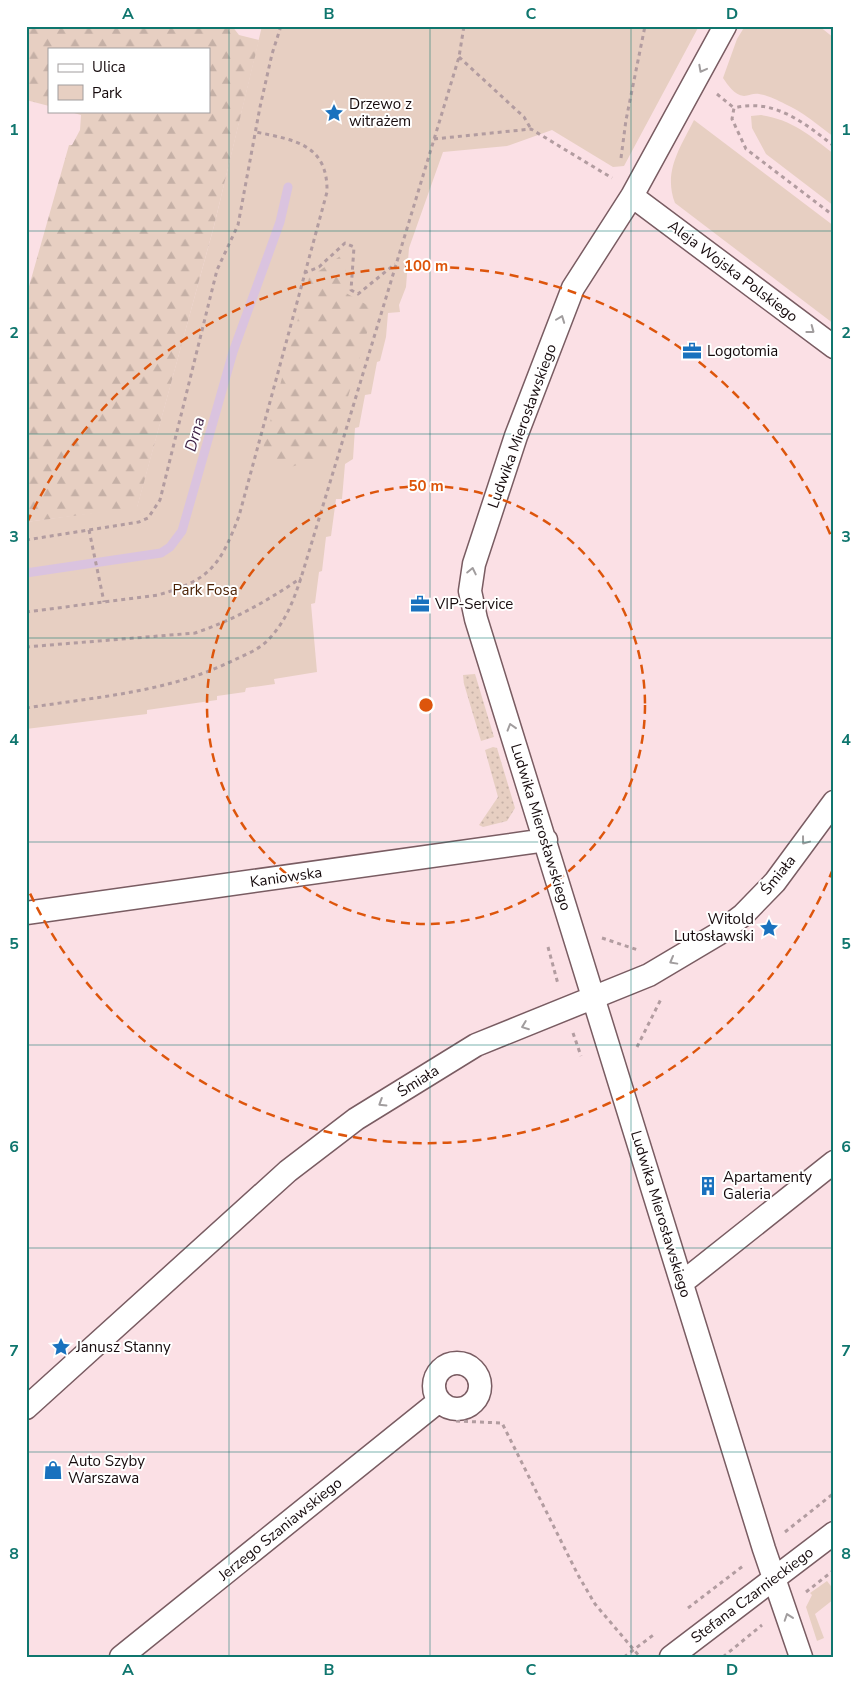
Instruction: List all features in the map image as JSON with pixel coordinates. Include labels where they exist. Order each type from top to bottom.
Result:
[{"type":"street","name":"Ludwika Mierosławskiego","points":[[725,26],[632,196],[573,288],[516,436],[471,578],[476,618],[764,1549],[801,1657]]},
{"type":"street","name":"Aleja Wojska Polskiego","points":[[632,196],[834,347]]},
{"type":"street","name":"Śmiała","points":[[26,1408],[288,1171],[356,1119],[476,1045],[649,975],[693,951],[743,916],[775,882],[834,802]]},
{"type":"street","name":"Kaniowska","points":[[26,913],[546,840]]},
{"type":"street","points":[[682,1282],[834,1162]]},
{"type":"street","name":"Jerzego Szaniawskiego","points":[[121,1657],[443,1404]]},
{"type":"street","name":"Stefana Czarnieckiego","points":[[671,1657],[834,1533]]},
{"type":"path","points":[[26,540],[139,522],[148,518],[160,500],[217,270],[238,225],[272,54],[281,26]]},
{"type":"path","points":[[26,708],[143,690],[195,677],[254,650],[266,642],[279,627],[291,607],[301,578],[459,57],[464,26]]},
{"type":"path","points":[[620,166],[626,120],[645,26]]},
{"type":"path","points":[[459,57],[524,117],[532,129],[613,179],[632,196]]},
{"type":"path","points":[[834,146],[808,126],[773,107],[748,104],[734,108],[732,119],[746,149],[834,216]]},
{"type":"path","points":[[434,139],[532,129]]},
{"type":"path","points":[[26,612],[158,595],[174,590],[207,574],[220,561],[228,546],[239,516],[327,192],[327,176],[323,164],[306,145],[291,139],[256,132]]},
{"type":"path","points":[[613,179],[617,173]]},
{"type":"path","points":[[304,273],[319,267],[345,243],[354,247],[351,290],[358,294],[396,264]]},
{"type":"path","points":[[89,530],[104,602]]},
{"type":"path","points":[[26,647],[195,633],[220,624],[260,605],[301,578]]},
{"type":"path","points":[[600,937],[644,952]]},
{"type":"path","points":[[556,942],[548,948],[565,1010],[583,1062]]},
{"type":"path","points":[[443,1404],[451,1422],[461,1420],[502,1423],[578,1576],[595,1604],[640,1657]]},
{"type":"path","points":[[681,1613],[834,1493]]},
{"type":"path","points":[[624,1657],[658,1631]]},
{"type":"green space","points":[[26,26],[232,26],[239,35],[259,40],[214,226],[137,508],[26,522],[26,297],[69,145],[72,145],[80,130],[81,115],[70,112],[210,112],[210,48],[48,48],[48,106],[26,100]]},
{"type":"green space","name":"Park Fosa","points":[[262,26],[699,26],[624,166],[613,167],[552,130],[507,146],[443,152],[409,248],[406,287],[399,305],[400,312],[388,313],[386,337],[380,361],[377,362],[371,394],[365,395],[359,427],[355,428],[353,459],[345,464],[342,499],[336,499],[331,536],[326,537],[322,571],[319,572],[315,603],[311,604],[317,672],[274,679],[275,684],[246,688],[245,692],[217,696],[217,700],[147,710],[147,714],[26,729],[26,522],[137,507],[214,226]]},
{"type":"green space","points":[[745,26],[819,26],[834,38],[834,137],[792,107],[759,94],[740,95],[729,87],[723,78],[737,39]]},
{"type":"green space","points":[[761,115],[791,124],[834,154],[834,206],[766,154],[752,128],[751,116]]},
{"type":"green space","points":[[694,120],[834,226],[834,324],[675,203],[671,181],[672,170],[679,150]]},
{"type":"green space","points":[[346,252],[346,293],[374,309],[331,454],[285,469],[262,452],[309,278]]},
{"type":"green space","points":[[475,674],[494,737],[481,741],[463,675]]},
{"type":"green space","points":[[493,747],[497,748],[515,808],[507,821],[483,827],[479,825],[498,797],[485,750]]},
{"type":"green space","points":[[827,1581],[834,1590],[834,1599],[815,1614],[824,1638],[817,1641],[806,1607],[812,1595],[810,1593]]},
{"type":"waterway","name":"Drna","points":[[26,573],[161,553],[170,547],[182,531],[233,352],[280,222],[288,187]]},
{"type":"place","name":"Drzewo z witrażem","points":[[334,113]]},
{"type":"place","name":"Logotomia","points":[[692,351]]},
{"type":"place","name":"VIP-Service","points":[[420,604]]},
{"type":"place","name":"Witold Lutosławski","points":[[769,928]]},
{"type":"place","name":"Apartamenty Galeria","points":[[708,1186]]},
{"type":"place","name":"Janusz Stanny","points":[[61,1347]]},
{"type":"place","name":"Auto Szyby Warszawa","points":[[53,1470]]}]
